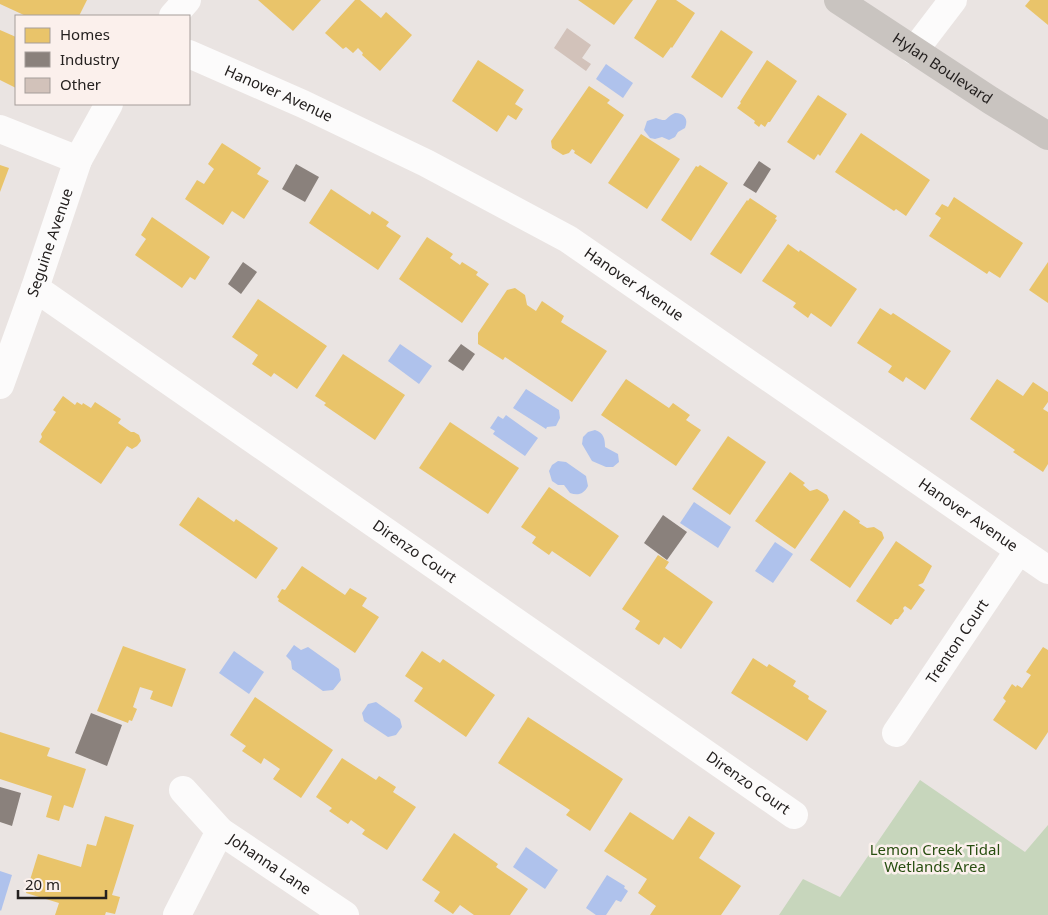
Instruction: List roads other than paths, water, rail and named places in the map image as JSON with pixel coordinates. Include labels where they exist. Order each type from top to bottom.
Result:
[{"type":"main road","name":"Hylan Boulevard","points":[[838,0],[1048,136]]},
{"type":"street","points":[[174,15],[187,0]]},
{"type":"street","points":[[914,51],[953,0]]},
{"type":"street","name":"Hanover Avenue","points":[[190,54],[303,104],[426,163],[568,239],[1048,570]]},
{"type":"street","name":"Seguine Avenue","points":[[0,385],[78,160],[108,105]]},
{"type":"street","points":[[0,129],[78,160]]},
{"type":"street","name":"Direnzo Court","points":[[35,288],[794,815]]},
{"type":"street","name":"Trenton Court","points":[[896,734],[1019,550]]},
{"type":"street","name":"Johanna Lane","points":[[182,790],[220,831],[345,915]]},
{"type":"street","name":"Johanna Lane","points":[[177,915],[220,831]]},
{"type":"water","points":[[606,64],[633,83],[623,98],[596,79]]},
{"type":"water","points":[[675,113],[685,117],[686,122],[685,128],[678,132],[675,137],[669,140],[662,137],[650,138],[644,130],[647,121],[656,118],[665,120]]},
{"type":"water","points":[[400,344],[432,366],[419,384],[388,361]]},
{"type":"water","points":[[526,389],[559,410],[560,418],[556,426],[547,427],[546,429],[513,408]]},
{"type":"water","points":[[506,415],[538,438],[525,456],[493,434],[495,431],[490,428],[498,416],[503,419]]},
{"type":"water","points":[[595,430],[603,437],[605,447],[618,454],[619,462],[613,467],[606,467],[592,461],[582,444],[583,437],[588,432]]},
{"type":"water","points":[[558,461],[566,462],[586,476],[588,486],[585,491],[580,494],[573,494],[564,485],[558,485],[552,481],[549,471],[552,465]]},
{"type":"water","points":[[694,502],[731,527],[718,548],[680,523]]},
{"type":"water","points":[[775,542],[793,554],[773,583],[755,571]]},
{"type":"water","points":[[294,645],[301,650],[308,647],[339,669],[341,680],[333,690],[323,691],[292,669],[291,661],[286,656]]},
{"type":"water","points":[[234,651],[264,672],[249,694],[219,673]]},
{"type":"water","points":[[376,702],[400,719],[402,727],[396,735],[388,737],[364,721],[362,713],[368,704]]},
{"type":"water","points":[[526,847],[558,870],[545,889],[513,867]]},
{"type":"water","points":[[0,871],[12,875],[1,911],[0,910]]},
{"type":"water","points":[[607,875],[625,886],[624,888],[628,891],[621,902],[616,900],[606,915],[596,915],[586,908]]},
{"type":"park label","name":"Lemon Creek Tidal Wetlands Area","points":[[935,858]]}]
